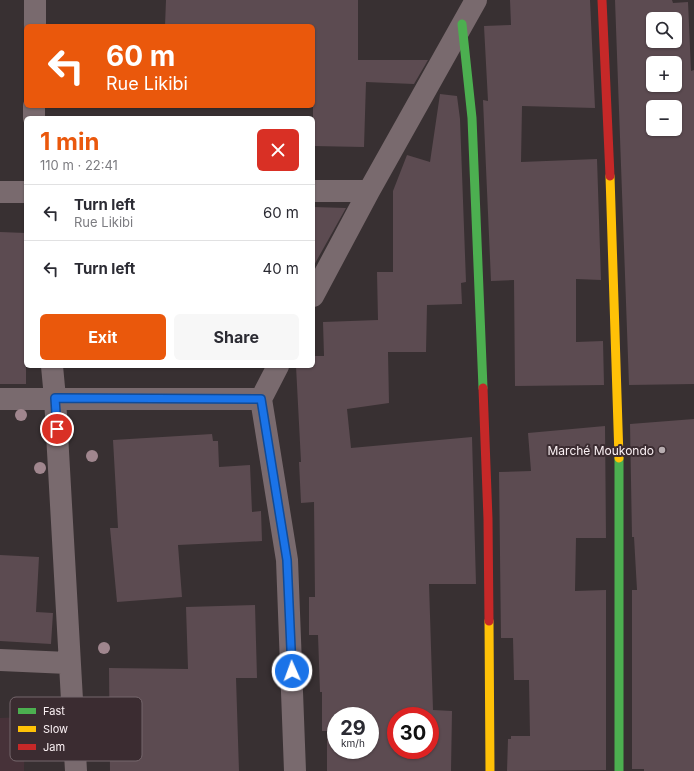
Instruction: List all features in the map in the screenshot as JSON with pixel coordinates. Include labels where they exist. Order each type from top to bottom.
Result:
[{"type":"street","points":[[35,0],[35,24]]},
{"type":"street","points":[[315,292],[369,191],[476,0]]},
{"type":"street","points":[[602,0],[619,459],[619,771]]},
{"type":"street","points":[[462,24],[472,118],[487,488],[490,771]]},
{"type":"street","points":[[315,191],[369,191]]},
{"type":"street","points":[[0,192],[24,192]]},
{"type":"street","points":[[52,368],[71,697]]},
{"type":"street","points":[[277,368],[261,399],[287,560],[295,771]]},
{"type":"street","points":[[0,399],[261,399]]},
{"type":"street","points":[[0,660],[68,663]]},
{"type":"street","points":[[75,761],[76,771]]},
{"type":"shaded area","points":[[0,718],[10,718],[10,761],[24,761],[24,771],[0,771]]},
{"type":"building","points":[[166,0],[358,0],[358,60],[428,60],[414,84],[366,82],[364,147],[315,146],[315,116],[313,116],[313,108],[315,108],[315,24],[165,24]]},
{"type":"building","points":[[510,0],[590,0],[595,108],[522,106],[521,162],[597,159],[601,280],[576,279],[576,342],[603,341],[604,385],[515,386],[514,280],[491,281],[483,100],[488,101],[484,26],[511,25]]},
{"type":"building","points":[[615,0],[672,0],[673,3],[688,2],[691,71],[694,70],[694,384],[629,385]]},
{"type":"building","points":[[440,94],[457,96],[460,119],[466,282],[461,283],[462,304],[427,305],[426,352],[388,352],[389,403],[347,409],[351,448],[472,437],[476,584],[429,584],[433,707],[387,707],[387,759],[439,759],[439,710],[452,711],[451,771],[327,771],[327,759],[379,759],[379,707],[327,707],[327,731],[322,731],[322,692],[320,692],[318,635],[309,635],[309,597],[315,597],[314,502],[301,503],[299,462],[301,462],[296,368],[315,368],[315,356],[324,356],[323,322],[378,320],[377,272],[393,272],[393,191],[407,155],[430,162]]},
{"type":"building","points":[[315,207],[346,208],[315,263]]},
{"type":"building","points":[[0,232],[24,233],[24,368],[26,368],[26,384],[0,384]]},
{"type":"building","points":[[694,419],[694,771],[644,771],[644,769],[632,769],[632,590],[637,590],[634,537],[632,537],[630,424]]},
{"type":"building","points":[[605,426],[606,538],[576,538],[575,591],[606,590],[606,770],[507,771],[508,739],[511,739],[511,736],[530,736],[529,680],[514,680],[513,638],[501,638],[499,472],[531,471],[528,433]]},
{"type":"building","points":[[212,434],[213,441],[218,441],[219,467],[250,465],[252,512],[261,511],[262,541],[178,545],[182,597],[117,602],[110,528],[118,528],[113,440]]},
{"type":"building","points":[[0,555],[39,557],[36,612],[53,613],[51,644],[0,641]]},
{"type":"building","points":[[255,605],[257,678],[236,678],[239,771],[110,771],[110,761],[142,761],[142,697],[109,697],[109,668],[188,669],[186,607]]},
{"type":"traffic: fast","points":[[462,24],[472,118],[483,388]]},
{"type":"traffic: fast","points":[[619,458],[619,771]]},
{"type":"traffic: slow","points":[[610,176],[619,458]]},
{"type":"traffic: slow","points":[[489,621],[490,771]]},
{"type":"traffic: jam","points":[[602,0],[610,176]]},
{"type":"traffic: jam","points":[[483,388],[488,519],[489,621]]},
{"type":"place","name":"Marché Moukondo","points":[[662,450]]},
{"type":"route","points":[[57,429],[55,398],[261,399],[287,560],[292,671]]}]
